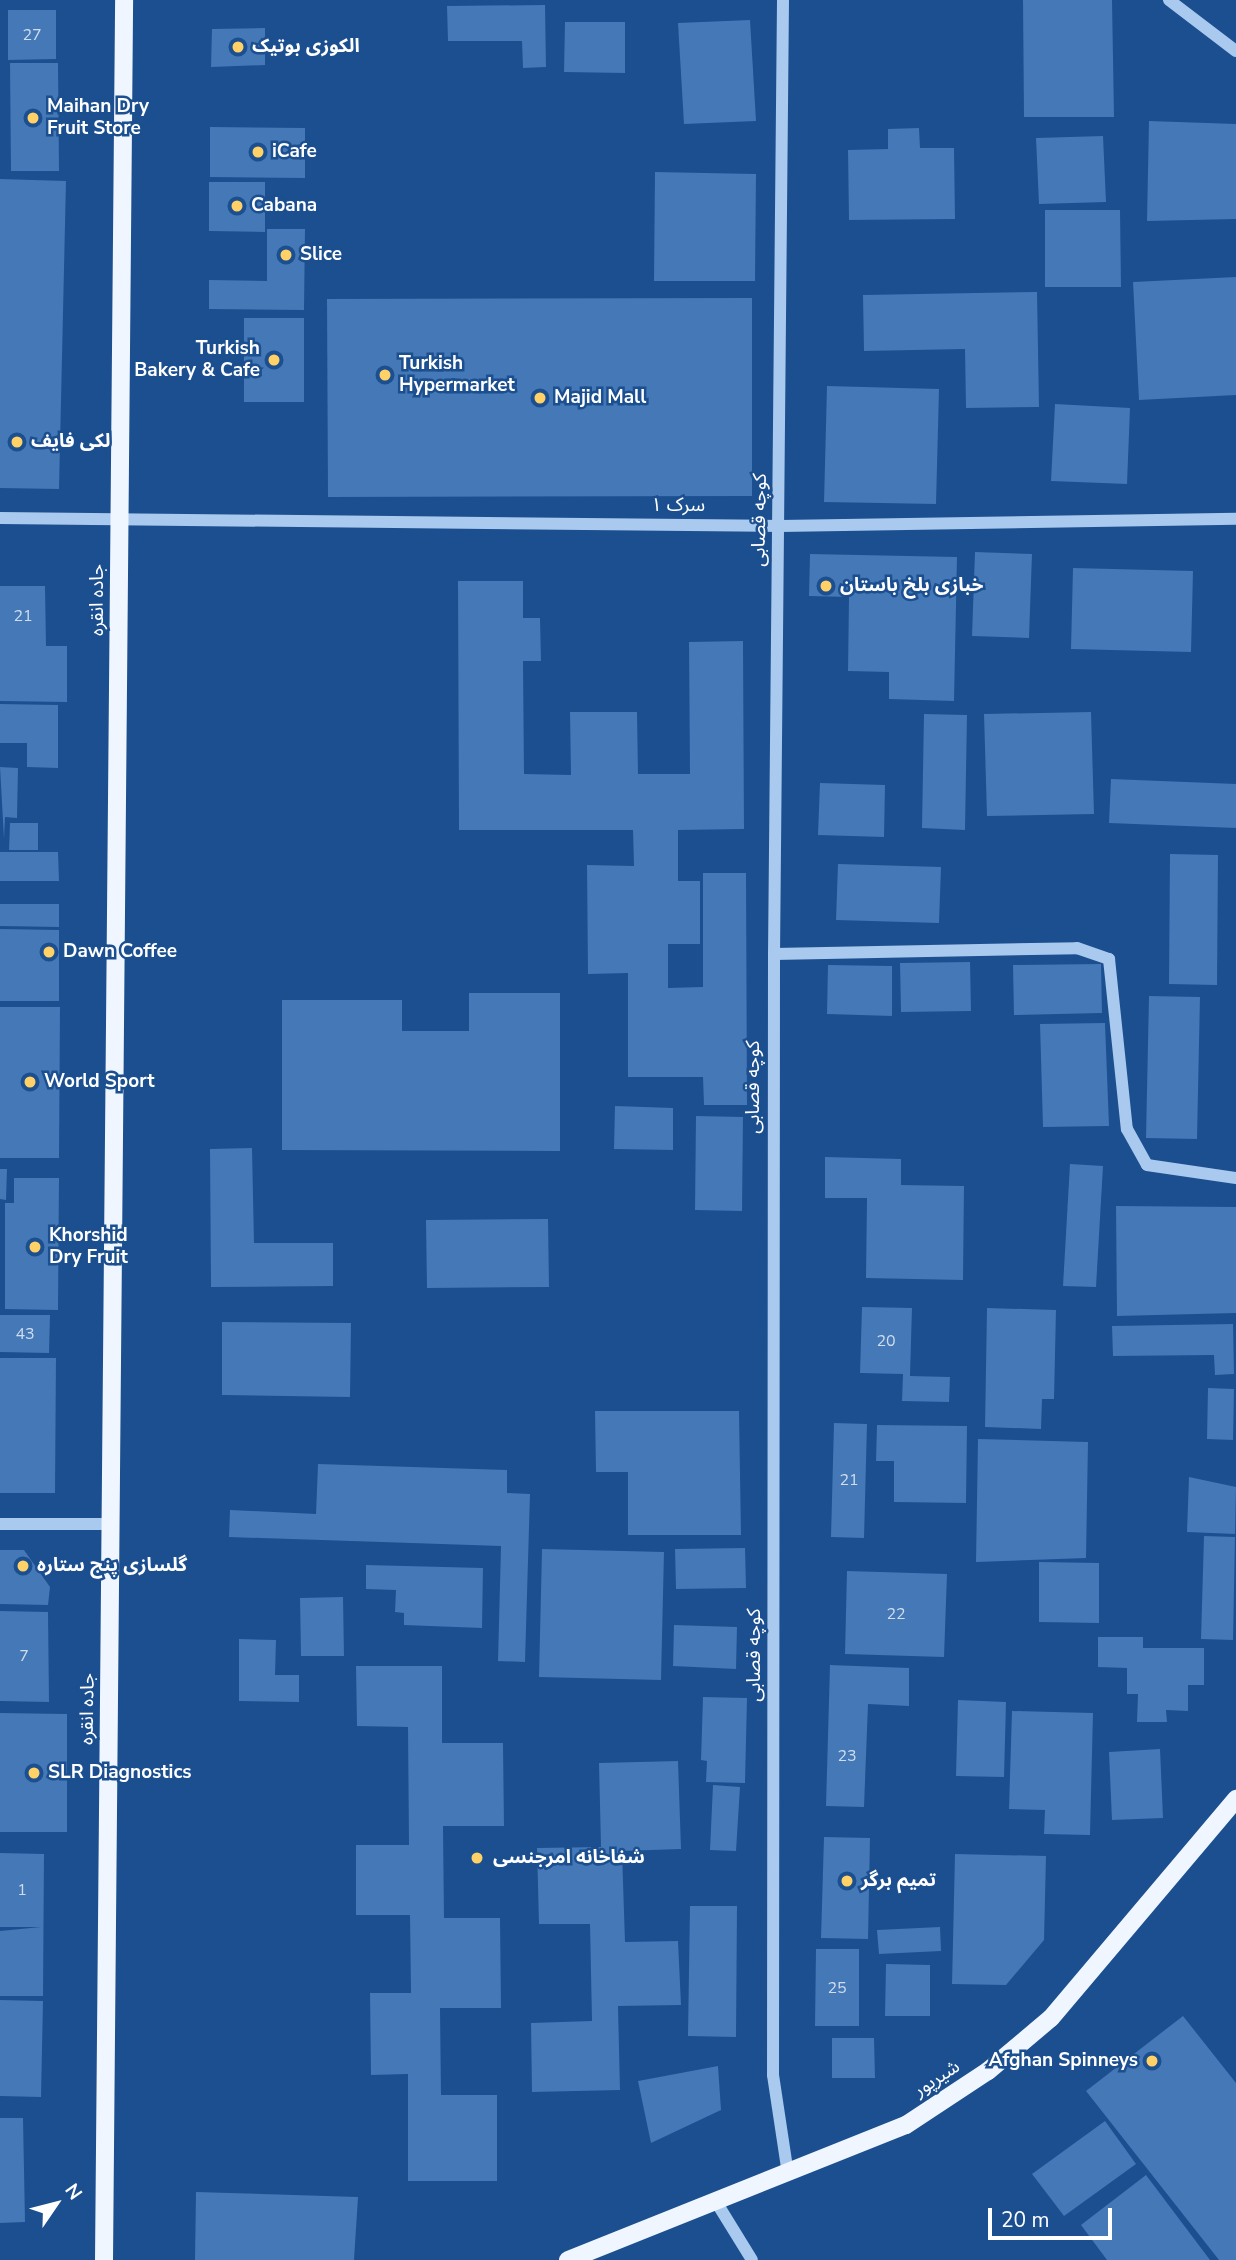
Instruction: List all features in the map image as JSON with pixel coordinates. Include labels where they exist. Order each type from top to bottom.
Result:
[{"type":"main road","name":"جاده انقره","points":[[114,1200],[124,0]]},
{"type":"main road","name":"جادہ انقرہ","points":[[104,2260],[114,1200]]},
{"type":"main road","name":"شیرپور","points":[[568,2260],[906,2125],[999,2062],[1051,2018],[1236,1799]]},
{"type":"street","name":"کوچه قصابی","points":[[783,0],[774,954],[772,2075],[788,2174]]},
{"type":"street","points":[[1169,0],[1236,51]]},
{"type":"street","name":"سرک ۱","points":[[0,518],[780,526],[1236,519]]},
{"type":"street","points":[[774,954],[1077,948],[1109,959],[1127,1129],[1147,1165],[1236,1178]]},
{"type":"street","points":[[0,1524],[110,1524]]},
{"type":"street","points":[[715,2200],[752,2260]]},
{"type":"building","points":[[1023,0],[1112,0],[1114,117],[1024,117]]},
{"type":"building","points":[[545,5],[546,67],[523,68],[522,41],[448,41],[447,6]]},
{"type":"building","points":[[8,10],[56,10],[56,59],[8,60]]},
{"type":"building","points":[[750,20],[756,121],[684,124],[678,23]]},
{"type":"building","points":[[565,22],[625,22],[625,73],[564,72]]},
{"type":"building","name":"الکوزی بوتیک","points":[[265,28],[265,65],[211,67],[212,29]]},
{"type":"building","points":[[10,63],[58,63],[59,171],[11,171]]},
{"type":"building","points":[[1149,121],[1236,124],[1236,219],[1147,221]]},
{"type":"building","name":"iCafe","points":[[210,127],[305,128],[305,178],[210,177]]},
{"type":"building","points":[[919,128],[920,148],[954,148],[955,219],[849,220],[848,150],[888,149],[888,129]]},
{"type":"building","points":[[1103,136],[1106,202],[1039,204],[1036,138]]},
{"type":"building","points":[[655,172],[756,174],[755,281],[654,281]]},
{"type":"building","points":[[0,179],[66,181],[59,489],[0,488]]},
{"type":"building","name":"Cabana","points":[[209,182],[265,182],[265,232],[209,231]]},
{"type":"building","points":[[1045,210],[1120,210],[1121,287],[1045,287]]},
{"type":"building","name":"Slice","points":[[267,229],[305,229],[304,310],[209,309],[209,280],[267,281]]},
{"type":"building","points":[[1236,277],[1236,395],[1139,400],[1133,282]]},
{"type":"building","points":[[1037,292],[1039,407],[966,408],[965,349],[864,351],[863,295]]},
{"type":"building","name":"Majid Mall","points":[[752,298],[752,496],[328,497],[327,299]]},
{"type":"building","name":"Turkish Bakery & Cafe","points":[[244,318],[304,318],[304,402],[244,402]]},
{"type":"building","points":[[827,386],[939,389],[936,504],[824,502]]},
{"type":"building","points":[[1055,404],[1130,408],[1127,484],[1051,481]]},
{"type":"building","points":[[975,552],[1032,554],[1029,638],[972,636]]},
{"type":"building","points":[[810,554],[957,557],[954,701],[889,699],[889,672],[848,671],[849,597],[809,596]]},
{"type":"building","points":[[1073,568],[1193,571],[1191,652],[1071,649]]},
{"type":"building","points":[[458,581],[523,581],[523,618],[540,618],[541,661],[523,661],[524,774],[571,775],[570,712],[637,712],[638,774],[690,774],[689,642],[743,641],[744,829],[678,830],[678,881],[700,881],[700,944],[668,944],[668,988],[703,987],[703,873],[746,873],[747,1105],[704,1105],[703,1077],[628,1077],[628,973],[588,974],[587,865],[634,866],[633,830],[459,830]]},
{"type":"building","points":[[0,586],[45,586],[46,646],[67,646],[67,702],[0,701]]},
{"type":"building","points":[[0,704],[58,705],[58,768],[27,767],[27,743],[0,743]]},
{"type":"building","points":[[1091,712],[1094,814],[987,816],[984,714]]},
{"type":"building","points":[[924,714],[967,715],[965,830],[922,828]]},
{"type":"building","points":[[0,767],[18,768],[17,818],[5,817],[4,839]]},
{"type":"building","points":[[1111,779],[1236,784],[1236,828],[1109,823]]},
{"type":"building","points":[[820,783],[885,785],[884,837],[818,835]]},
{"type":"building","points":[[10,823],[38,823],[38,850],[9,850]]},
{"type":"building","points":[[0,852],[58,852],[59,881],[0,881]]},
{"type":"building","points":[[1170,854],[1218,855],[1217,985],[1169,984]]},
{"type":"building","points":[[838,864],[941,867],[939,923],[836,920]]},
{"type":"building","points":[[0,904],[59,904],[59,927],[0,926]]},
{"type":"building","points":[[0,929],[59,930],[59,1001],[0,1001]]},
{"type":"building","points":[[970,962],[971,1011],[901,1012],[900,963]]},
{"type":"building","points":[[1101,964],[1102,1013],[1014,1015],[1013,965]]},
{"type":"building","points":[[828,965],[892,966],[892,1016],[827,1014]]},
{"type":"building","points":[[469,993],[560,993],[560,1151],[282,1150],[282,1000],[402,1000],[402,1031],[469,1031]]},
{"type":"building","points":[[1149,996],[1200,997],[1197,1139],[1146,1138]]},
{"type":"building","name":"World Sport","points":[[0,1007],[60,1007],[59,1158],[0,1158]]},
{"type":"building","points":[[1105,1023],[1109,1126],[1043,1127],[1040,1024]]},
{"type":"building","points":[[615,1106],[673,1108],[673,1150],[614,1149]]},
{"type":"building","points":[[696,1116],[743,1117],[742,1211],[695,1210]]},
{"type":"building","points":[[252,1148],[254,1243],[333,1243],[333,1286],[211,1287],[210,1149]]},
{"type":"building","points":[[825,1157],[901,1159],[901,1185],[964,1186],[963,1280],[866,1278],[867,1198],[825,1198]]},
{"type":"building","points":[[1070,1164],[1103,1166],[1096,1287],[1063,1286]]},
{"type":"building","points":[[0,1169],[7,1169],[6,1200],[0,1199]]},
{"type":"building","points":[[14,1178],[59,1178],[58,1310],[5,1309],[5,1203],[14,1203]]},
{"type":"building","points":[[1116,1206],[1236,1207],[1236,1313],[1117,1316]]},
{"type":"building","points":[[548,1219],[549,1287],[427,1288],[426,1220]]},
{"type":"building","points":[[862,1307],[912,1308],[910,1376],[950,1377],[949,1402],[902,1401],[903,1374],[860,1373]]},
{"type":"building","points":[[987,1308],[1056,1310],[1054,1399],[1042,1399],[1041,1429],[985,1427]]},
{"type":"building","points":[[0,1315],[50,1315],[49,1353],[0,1352]]},
{"type":"building","points":[[222,1322],[351,1323],[350,1397],[222,1395]]},
{"type":"building","points":[[1233,1324],[1234,1374],[1215,1375],[1214,1355],[1113,1356],[1112,1326]]},
{"type":"building","points":[[0,1358],[56,1358],[55,1493],[0,1493]]},
{"type":"building","points":[[1208,1388],[1234,1389],[1233,1440],[1207,1439]]},
{"type":"building","points":[[595,1411],[739,1411],[741,1535],[628,1535],[628,1472],[596,1472]]},
{"type":"building","points":[[834,1423],[867,1424],[864,1538],[831,1537]]},
{"type":"building","points":[[877,1425],[967,1426],[966,1503],[894,1502],[894,1461],[876,1461]]},
{"type":"building","points":[[978,1439],[1088,1442],[1086,1558],[976,1562]]},
{"type":"building","points":[[318,1464],[507,1470],[507,1493],[530,1494],[525,1662],[498,1661],[501,1546],[229,1537],[230,1510],[316,1514]]},
{"type":"building","points":[[1189,1477],[1236,1487],[1235,1534],[1187,1532]]},
{"type":"building","points":[[1204,1536],[1235,1537],[1233,1640],[1201,1639]]},
{"type":"building","points":[[745,1548],[746,1588],[676,1589],[675,1549]]},
{"type":"building","points":[[542,1549],[664,1552],[661,1680],[539,1677]]},
{"type":"building","points":[[0,1550],[24,1550],[50,1587],[48,1605],[0,1604]]},
{"type":"building","points":[[1039,1562],[1099,1563],[1099,1623],[1039,1622]]},
{"type":"building","points":[[366,1565],[483,1568],[482,1628],[404,1625],[404,1613],[395,1612],[396,1590],[366,1589]]},
{"type":"building","points":[[847,1571],[947,1574],[944,1657],[845,1654]]},
{"type":"building","points":[[343,1597],[344,1656],[301,1656],[300,1598]]},
{"type":"building","points":[[0,1611],[48,1612],[49,1702],[0,1701]]},
{"type":"building","points":[[674,1625],[737,1627],[736,1669],[673,1666]]},
{"type":"building","points":[[1098,1637],[1143,1637],[1143,1648],[1204,1648],[1204,1685],[1188,1685],[1188,1711],[1166,1710],[1167,1722],[1137,1722],[1138,1694],[1127,1694],[1127,1668],[1098,1667]]},
{"type":"building","points":[[239,1639],[276,1640],[275,1675],[299,1675],[299,1702],[239,1701]]},
{"type":"building","points":[[830,1665],[909,1668],[909,1706],[868,1704],[864,1807],[826,1806]]},
{"type":"building","points":[[356,1666],[442,1666],[442,1743],[503,1743],[504,1826],[443,1826],[444,1918],[500,1918],[501,2008],[440,2008],[441,2095],[497,2095],[497,2181],[408,2181],[408,2074],[371,2075],[370,1993],[411,1993],[410,1915],[356,1915],[356,1845],[409,1845],[408,1727],[357,1726]]},
{"type":"building","points":[[703,1697],[747,1698],[745,1783],[706,1782],[707,1761],[701,1760]]},
{"type":"building","points":[[958,1700],[1006,1702],[1004,1777],[956,1776]]},
{"type":"building","points":[[1012,1711],[1093,1713],[1090,1835],[1044,1834],[1045,1810],[1009,1809]]},
{"type":"building","name":"SLR Diagnostics","points":[[0,1713],[67,1714],[67,1832],[0,1832]]},
{"type":"building","points":[[1160,1749],[1163,1818],[1112,1820],[1109,1752]]},
{"type":"building","points":[[678,1761],[681,1849],[622,1851],[625,1942],[678,1941],[681,2005],[618,2006],[620,2090],[532,2092],[531,2023],[592,2021],[590,1924],[539,1924],[537,1848],[601,1847],[599,1763]]},
{"type":"building","points":[[713,1785],[740,1787],[736,1851],[710,1850]]},
{"type":"building","points":[[824,1837],[870,1838],[868,1939],[821,1938]]},
{"type":"building","points":[[0,1853],[44,1854],[43,1996],[0,1996],[0,1931],[41,1927],[0,1927]]},
{"type":"building","points":[[955,1854],[1046,1856],[1044,1940],[1006,1985],[952,1984]]},
{"type":"building","points":[[690,1906],[737,1906],[736,2037],[688,2036]]},
{"type":"building","points":[[940,1927],[941,1951],[879,1954],[877,1930]]},
{"type":"building","points":[[816,1949],[859,1949],[859,2026],[815,2026]]},
{"type":"building","points":[[886,1964],[930,1965],[930,2016],[885,2016]]},
{"type":"building","points":[[0,2000],[43,2001],[41,2097],[0,2096]]},
{"type":"building","points":[[1183,2016],[1236,2083],[1236,2260],[1219,2260],[1086,2091]]},
{"type":"building","points":[[832,2038],[874,2038],[875,2078],[832,2078]]},
{"type":"building","points":[[718,2066],[721,2110],[651,2143],[638,2081]]},
{"type":"building","points":[[0,2118],[23,2118],[25,2222],[0,2223]]},
{"type":"building","points":[[1105,2121],[1136,2164],[1064,2216],[1032,2174]]},
{"type":"building","points":[[1146,2175],[1210,2260],[1107,2260],[1081,2225]]},
{"type":"building","points":[[196,2192],[358,2197],[354,2260],[195,2260]]},
{"type":"place","name":"الکوزی بوتیک","points":[[238,47]]},
{"type":"place","name":"Maihan Dry Fruit Store","points":[[33,118]]},
{"type":"place","name":"iCafe","points":[[258,152]]},
{"type":"place","name":"Cabana","points":[[237,206]]},
{"type":"place","name":"Slice","points":[[286,255]]},
{"type":"place","name":"Turkish Bakery & Cafe","points":[[274,360]]},
{"type":"place","name":"Turkish Hypermarket","points":[[385,375]]},
{"type":"place","name":"Majid Mall","points":[[540,398]]},
{"type":"place","name":"لکی فایف","points":[[17,442]]},
{"type":"place","name":"خبازی بلخ باستان","points":[[826,586]]},
{"type":"place","name":"Dawn Coffee","points":[[49,952]]},
{"type":"place","name":"World Sport","points":[[30,1082]]},
{"type":"place","name":"Khorshid Dry Fruit","points":[[35,1247]]},
{"type":"place","name":"گلسازی پنج ستاره","points":[[23,1566]]},
{"type":"place","name":"SLR Diagnostics","points":[[34,1773]]},
{"type":"place","name":"شفاخانه امرجنسی","points":[[477,1858]]},
{"type":"place","name":"تمیم برگر","points":[[847,1881]]},
{"type":"place","name":"Afghan Spinneys","points":[[1152,2061]]}]
